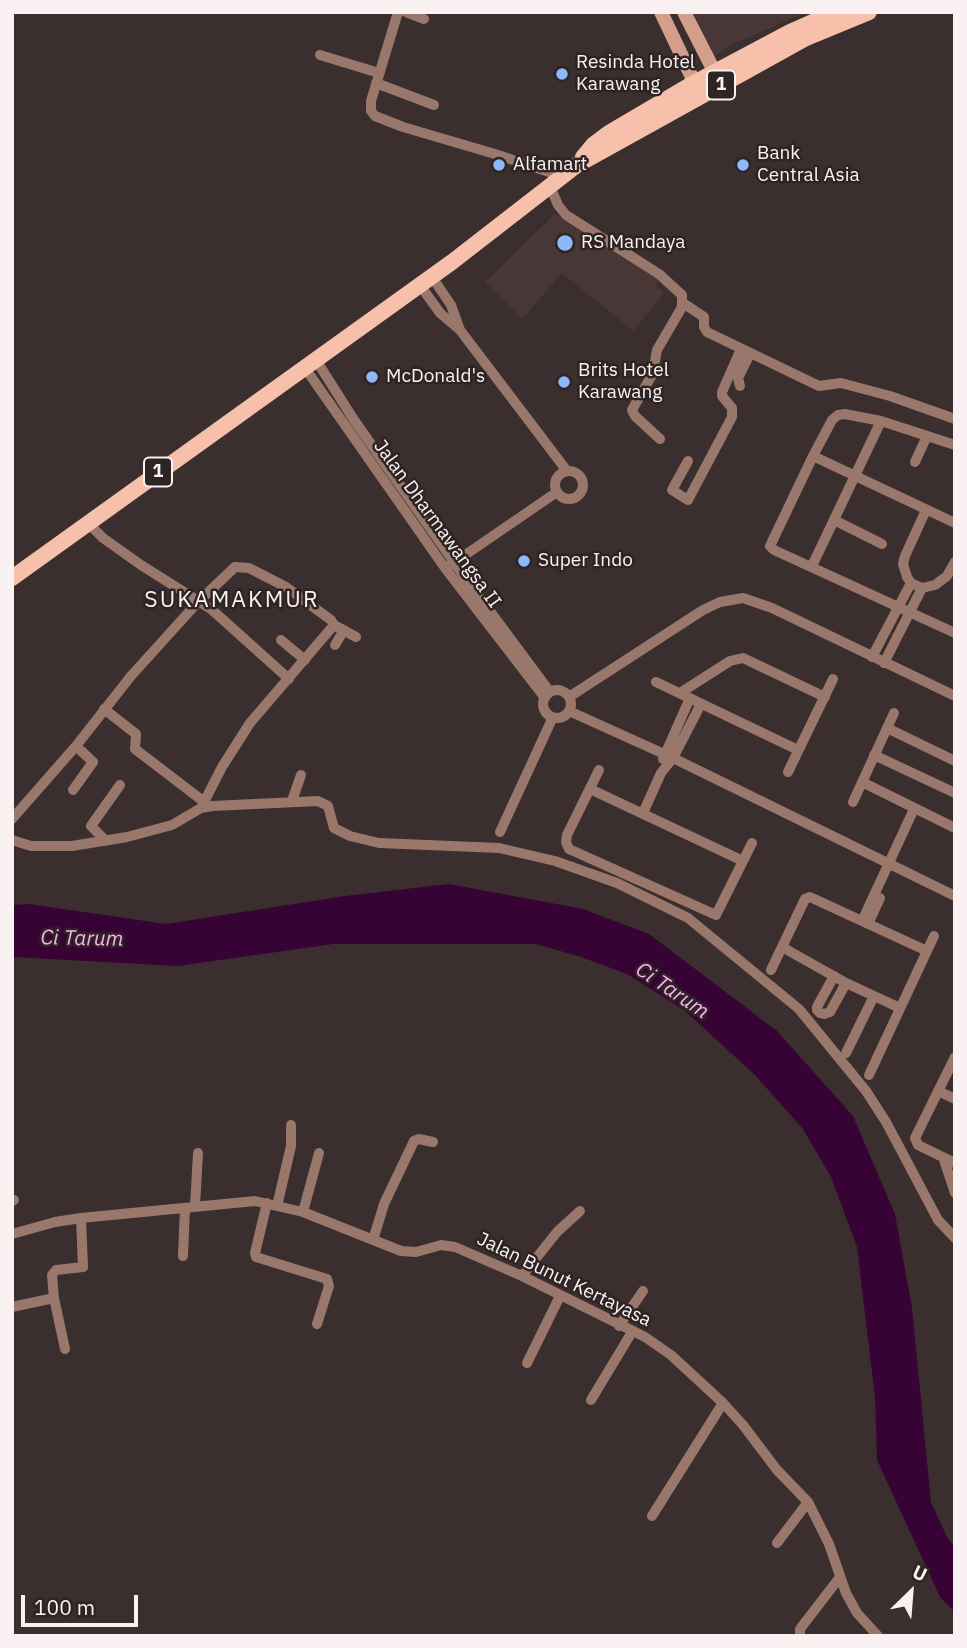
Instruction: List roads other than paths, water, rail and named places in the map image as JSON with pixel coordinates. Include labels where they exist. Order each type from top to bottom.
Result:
[{"type":"main road","name":"1","points":[[698,89],[790,32],[835,12]]},
{"type":"main road","name":"1","points":[[12,578],[426,281],[577,165],[593,145],[609,133],[806,38],[870,12]]},
{"type":"street","points":[[398,12],[371,101],[371,111],[376,116],[403,127],[495,154],[555,181],[558,205],[566,215],[659,274],[680,292],[683,303],[704,317],[707,332],[745,352],[819,386],[841,383],[890,396],[955,419]]},
{"type":"street","points":[[406,12],[424,19]]},
{"type":"street","points":[[661,12],[698,89]]},
{"type":"street","points":[[684,12],[711,65]]},
{"type":"street","points":[[320,55],[434,105]]},
{"type":"street","points":[[426,281],[440,313],[460,330],[567,471]]},
{"type":"street","points":[[426,281],[451,305],[460,330]]},
{"type":"street","points":[[660,439],[632,410],[655,368],[659,345],[683,303]]},
{"type":"street","points":[[740,386],[738,378],[745,352]]},
{"type":"street","points":[[688,461],[672,489],[688,500],[732,417],[732,408],[722,396],[722,392],[745,352]]},
{"type":"street","name":"Jalan Dharmawangsa II","points":[[311,364],[450,565],[547,695]]},
{"type":"street","points":[[955,445],[881,421],[838,415],[832,420],[813,456],[770,545],[774,550],[955,633]]},
{"type":"street","points":[[811,566],[881,421]]},
{"type":"street","points":[[915,463],[927,436]]},
{"type":"street","points":[[813,456],[955,523]]},
{"type":"street","points":[[567,471],[577,472],[583,480],[583,490],[576,497],[566,499],[557,492],[556,479],[567,471]]},
{"type":"street","points":[[450,565],[557,492]]},
{"type":"street","points":[[103,538],[100,528],[114,505]]},
{"type":"street","points":[[926,510],[903,564],[911,583],[922,588],[951,578],[955,562]]},
{"type":"street","points":[[834,520],[882,544]]},
{"type":"street","points":[[89,524],[103,538],[211,609],[289,679]]},
{"type":"street","points":[[12,819],[76,746],[131,676],[198,602],[235,567],[243,566],[286,587],[334,625],[356,637]]},
{"type":"street","points":[[872,657],[911,583]]},
{"type":"street","points":[[884,663],[922,588]]},
{"type":"street","points":[[569,697],[703,610],[731,599],[743,598],[756,601],[955,696]]},
{"type":"street","points":[[12,840],[31,846],[72,846],[106,841],[172,825],[202,805],[240,737],[263,706],[334,625]]},
{"type":"street","points":[[335,645],[344,631]]},
{"type":"street","points":[[281,640],[305,660]]},
{"type":"street","points":[[669,756],[685,696],[730,661],[743,658],[825,697]]},
{"type":"street","points":[[788,772],[833,680]]},
{"type":"street","points":[[656,682],[798,750]]},
{"type":"street","points":[[564,692],[569,697],[569,711],[565,716],[553,717],[547,714],[543,706],[547,695],[564,692]]},
{"type":"street","points":[[643,813],[669,756],[701,704]]},
{"type":"street","points":[[104,709],[136,734],[135,749],[202,805],[292,801],[325,803],[330,809],[334,828],[342,833],[379,843],[499,848],[555,861],[617,883],[688,918],[799,1009],[866,1091],[886,1122],[938,1220],[955,1238]]},
{"type":"street","points":[[569,711],[669,756],[955,896]]},
{"type":"street","points":[[853,802],[894,713]]},
{"type":"street","points":[[500,832],[553,717]]},
{"type":"street","points":[[887,728],[955,761]]},
{"type":"street","points":[[73,790],[93,762],[76,746]]},
{"type":"street","points":[[874,755],[955,793]]},
{"type":"street","points":[[598,770],[567,835],[569,849],[716,915],[752,843]]},
{"type":"street","points":[[292,801],[301,775]]},
{"type":"street","points":[[862,782],[955,828]]},
{"type":"street","points":[[106,841],[91,826],[120,785]]},
{"type":"street","points":[[590,789],[743,861]]},
{"type":"street","points":[[865,923],[917,810]]},
{"type":"street","points":[[771,970],[805,899],[810,897],[927,951]]},
{"type":"street","points":[[869,1076],[934,936]]},
{"type":"street","points":[[782,947],[846,983],[900,1008]]},
{"type":"street","points":[[834,976],[817,1007],[820,1013],[828,1014],[846,983]]},
{"type":"street","points":[[846,1053],[874,996]]},
{"type":"street","points":[[955,1057],[915,1138],[918,1145],[955,1163]]},
{"type":"street","points":[[938,1091],[955,1099]]},
{"type":"street","points":[[291,1125],[291,1146],[255,1253],[256,1257],[329,1282],[317,1324]]},
{"type":"street","points":[[373,1240],[384,1204],[414,1141],[419,1139],[433,1142]]},
{"type":"street","points":[[183,1256],[198,1153]]},
{"type":"street","points":[[303,1212],[319,1153]]},
{"type":"street","points":[[943,1157],[955,1193]]},
{"type":"street","name":"Jalan Bunut Kertayasa","points":[[12,1234],[81,1218],[244,1201],[272,1204],[303,1212],[410,1252],[441,1245],[449,1246],[522,1276],[645,1338],[671,1355],[723,1404],[743,1425],[777,1470],[808,1502],[829,1544],[840,1577],[865,1632],[878,1636]]},
{"type":"street","points":[[522,1276],[557,1232],[580,1212]]},
{"type":"street","points":[[65,1349],[54,1298],[53,1273],[55,1270],[81,1268],[84,1264],[81,1218]]},
{"type":"street","points":[[619,1325],[643,1292]]},
{"type":"street","points":[[527,1363],[559,1296]]},
{"type":"street","points":[[12,1307],[54,1298]]},
{"type":"street","points":[[591,1400],[632,1332]]},
{"type":"street","points":[[652,1516],[723,1404]]},
{"type":"street","points":[[778,1543],[808,1502]]},
{"type":"street","points":[[800,1636],[800,1629],[840,1577]]},
{"type":"water","name":"Ci Tarum","points":[[449,884],[583,909],[649,934],[777,1031],[853,1116],[895,1214],[912,1308],[931,1502],[955,1548],[955,1612],[940,1597],[877,1460],[875,1397],[857,1247],[831,1177],[803,1129],[755,1075],[684,1010],[627,974],[536,944],[333,944],[178,966],[12,957],[12,905],[29,904],[166,924],[345,896]]},
{"type":"place","name":"Resinda Hotel Karawang","points":[[562,74]]},
{"type":"place","name":"Alfamart","points":[[499,165]]},
{"type":"place","name":"Bank Central Asia","points":[[743,165]]},
{"type":"place","name":"RS Mandaya","points":[[565,243]]},
{"type":"place","name":"McDonald's","points":[[372,377]]},
{"type":"place","name":"Brits Hotel Karawang","points":[[564,382]]},
{"type":"place","name":"Super Indo","points":[[524,561]]},
{"type":"district","name":"SUKAMAKMUR","points":[[232,600]]}]
